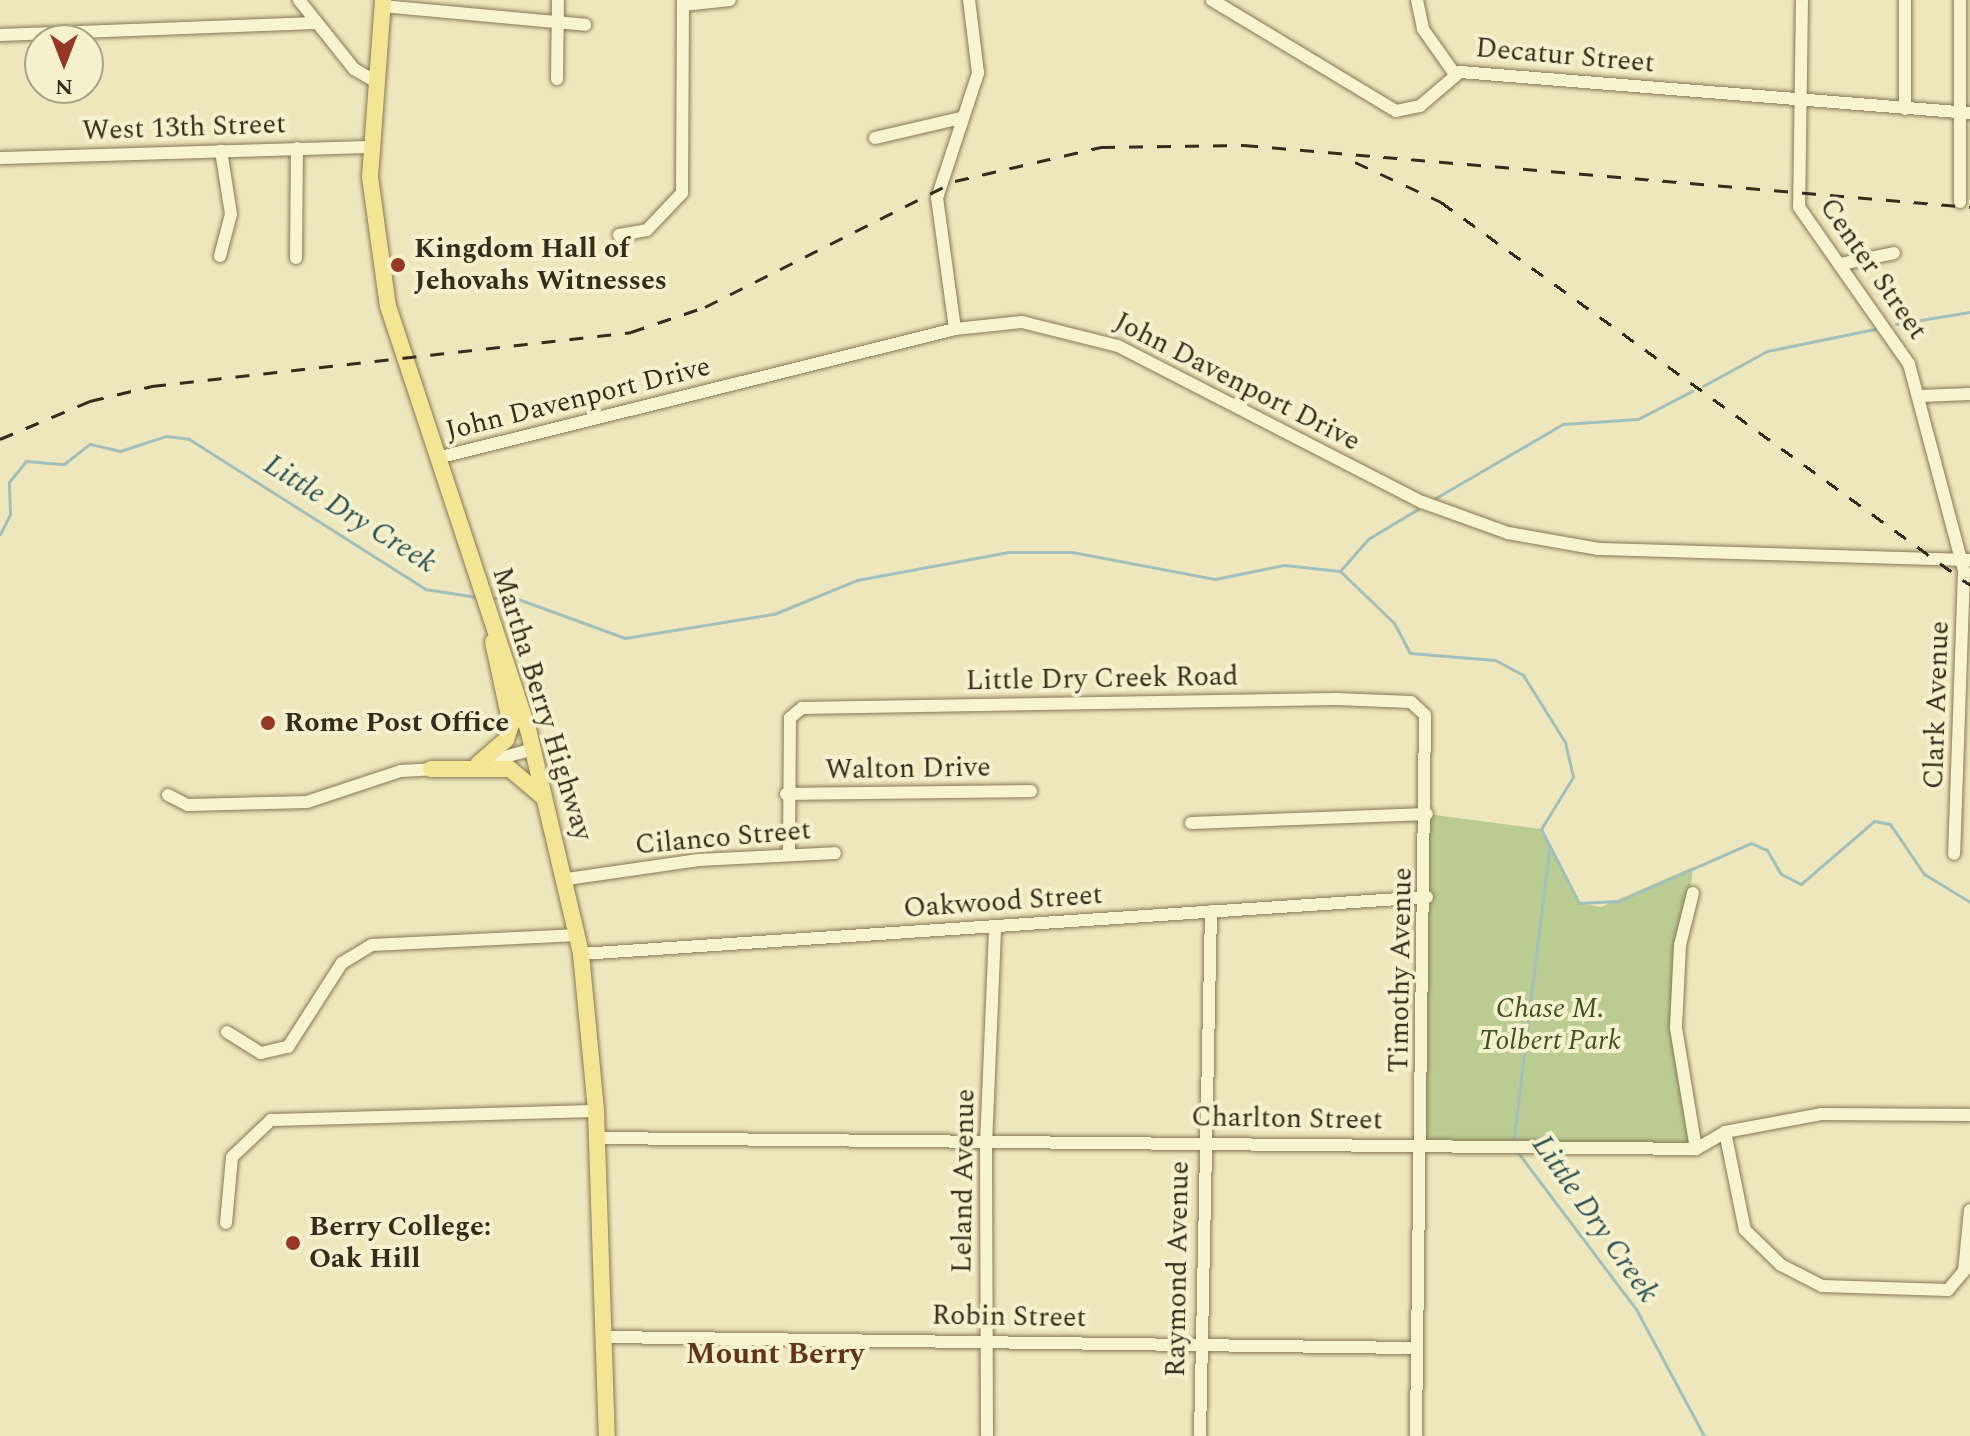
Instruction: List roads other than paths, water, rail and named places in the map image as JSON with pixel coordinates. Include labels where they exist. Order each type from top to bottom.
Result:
[{"type":"main road","name":"Martha Berry Highway","points":[[382,3],[370,147],[388,306],[468,553],[491,613],[497,649],[533,749],[567,879],[581,954],[596,1111],[607,1436]]},
{"type":"main road","points":[[478,764],[510,732],[497,649]]},
{"type":"main road","points":[[431,769],[510,769],[547,803]]},
{"type":"street","points":[[299,0],[354,69],[375,81]]},
{"type":"street","points":[[557,79],[558,0]]},
{"type":"street","points":[[619,235],[647,230],[682,193],[683,2],[730,0]]},
{"type":"street","points":[[955,329],[937,211],[979,60],[969,0]]},
{"type":"street","name":"Decatur Street","points":[[1212,0],[1386,109],[1420,106],[1454,73],[1965,113]]},
{"type":"street","points":[[1417,0],[1423,29],[1454,73]]},
{"type":"street","points":[[1801,101],[1802,0]]},
{"type":"street","points":[[1905,0],[1905,109]]},
{"type":"street","points":[[1960,0],[1965,113],[1960,202]]},
{"type":"street","points":[[382,3],[585,25]]},
{"type":"street","points":[[0,35],[316,23]]},
{"type":"street","name":"Center Street","points":[[1801,101],[1801,212],[1891,329],[1921,396],[1966,559]]},
{"type":"street","points":[[875,138],[961,118]]},
{"type":"street","name":"West 13th Street","points":[[0,158],[370,147]]},
{"type":"street","points":[[296,258],[297,148]]},
{"type":"street","points":[[220,256],[231,214],[221,151]]},
{"type":"street","points":[[1841,264],[1894,253]]},
{"type":"street","name":"John Davenport Drive","points":[[437,458],[955,329],[1022,322],[1101,339],[1422,502],[1520,536],[1599,549],[1966,559]]},
{"type":"street","points":[[1921,396],[1970,394]]},
{"type":"street","name":"Clark Avenue","points":[[1954,854],[1966,625],[1966,559]]},
{"type":"street","name":"Little Dry Creek Road","points":[[786,794],[794,709],[1411,702]]},
{"type":"street","name":"Timothy Avenue","points":[[1411,702],[1425,715],[1427,814],[1422,1146],[1414,1348],[1416,1436]]},
{"type":"street","points":[[168,795],[188,805],[307,802],[393,773],[478,764],[533,749]]},
{"type":"street","name":"Walton Drive","points":[[786,794],[1031,791]]},
{"type":"street","points":[[786,794],[789,853]]},
{"type":"street","points":[[1191,823],[1427,814]]},
{"type":"street","name":"Cilanco Street","points":[[567,879],[789,853],[835,853]]},
{"type":"street","points":[[1693,893],[1680,945],[1676,1028],[1696,1149],[1725,1132],[1836,1113],[1970,1115]]},
{"type":"street","name":"Oakwood Street","points":[[581,954],[1427,897]]},
{"type":"street","name":"Raymond Avenue","points":[[1200,1436],[1211,911]]},
{"type":"street","name":"Leland Avenue","points":[[987,1436],[986,1145],[995,926]]},
{"type":"street","points":[[227,1032],[261,1053],[288,1047],[342,963],[372,945],[578,935]]},
{"type":"street","points":[[226,1223],[232,1157],[271,1120],[369,1112],[596,1111]]},
{"type":"street","points":[[1725,1132],[1745,1230],[1781,1265],[1822,1286],[1948,1290],[1965,1280],[1970,1210]]},
{"type":"street","name":"Charlton Street","points":[[597,1138],[986,1145],[1204,1141],[1696,1149]]},
{"type":"street","name":"Robin Street","points":[[604,1337],[1200,1342],[1414,1348]]},
{"type":"waterway","points":[[1896,324],[1970,312]]},
{"type":"waterway","points":[[1703,386],[1767,351],[1875,329]]},
{"type":"waterway","points":[[1434,499],[1563,424],[1638,419],[1692,391]]},
{"type":"waterway","name":"Little Dry Creek","points":[[0,534],[10,514],[9,482],[26,461],[64,464],[90,444],[120,451],[166,436],[189,439],[425,589],[476,597]]},
{"type":"waterway","points":[[1340,571],[1368,539],[1418,509]]},
{"type":"waterway","name":"Little Dry Creek","points":[[492,598],[518,599],[625,638],[774,614],[857,580],[1008,552],[1072,552],[1215,579],[1284,565],[1340,571],[1394,623],[1410,653],[1495,660],[1523,675],[1565,742],[1573,777],[1541,829],[1579,903],[1619,901],[1751,843],[1767,850],[1781,874],[1801,884],[1874,821],[1890,824],[1924,874],[1970,902]]},
{"type":"waterway","name":"Little Dry Creek","points":[[1513,1143],[1549,850]]},
{"type":"waterway","name":"Little Dry Creek","points":[[1516,1150],[1636,1309],[1704,1436]]},
{"type":"railway","points":[[0,439],[90,401],[152,386],[631,332],[705,307],[955,181],[1101,147],[1244,145],[1970,207]]},
{"type":"railway","points":[[1355,162],[1441,202],[1970,585]]},
{"type":"place","name":"Kingdom Hall of Jehovahs Witnesses","points":[[398,265]]},
{"type":"place","name":"Rome Post Office","points":[[268,723]]},
{"type":"place","name":"Berry College: Oak Hill","points":[[293,1243]]},
{"type":"district","name":"Mount Berry","points":[[775,1354]]},
{"type":"park label","name":"Chase M. Tolbert Park","points":[[1550,1025]]}]
